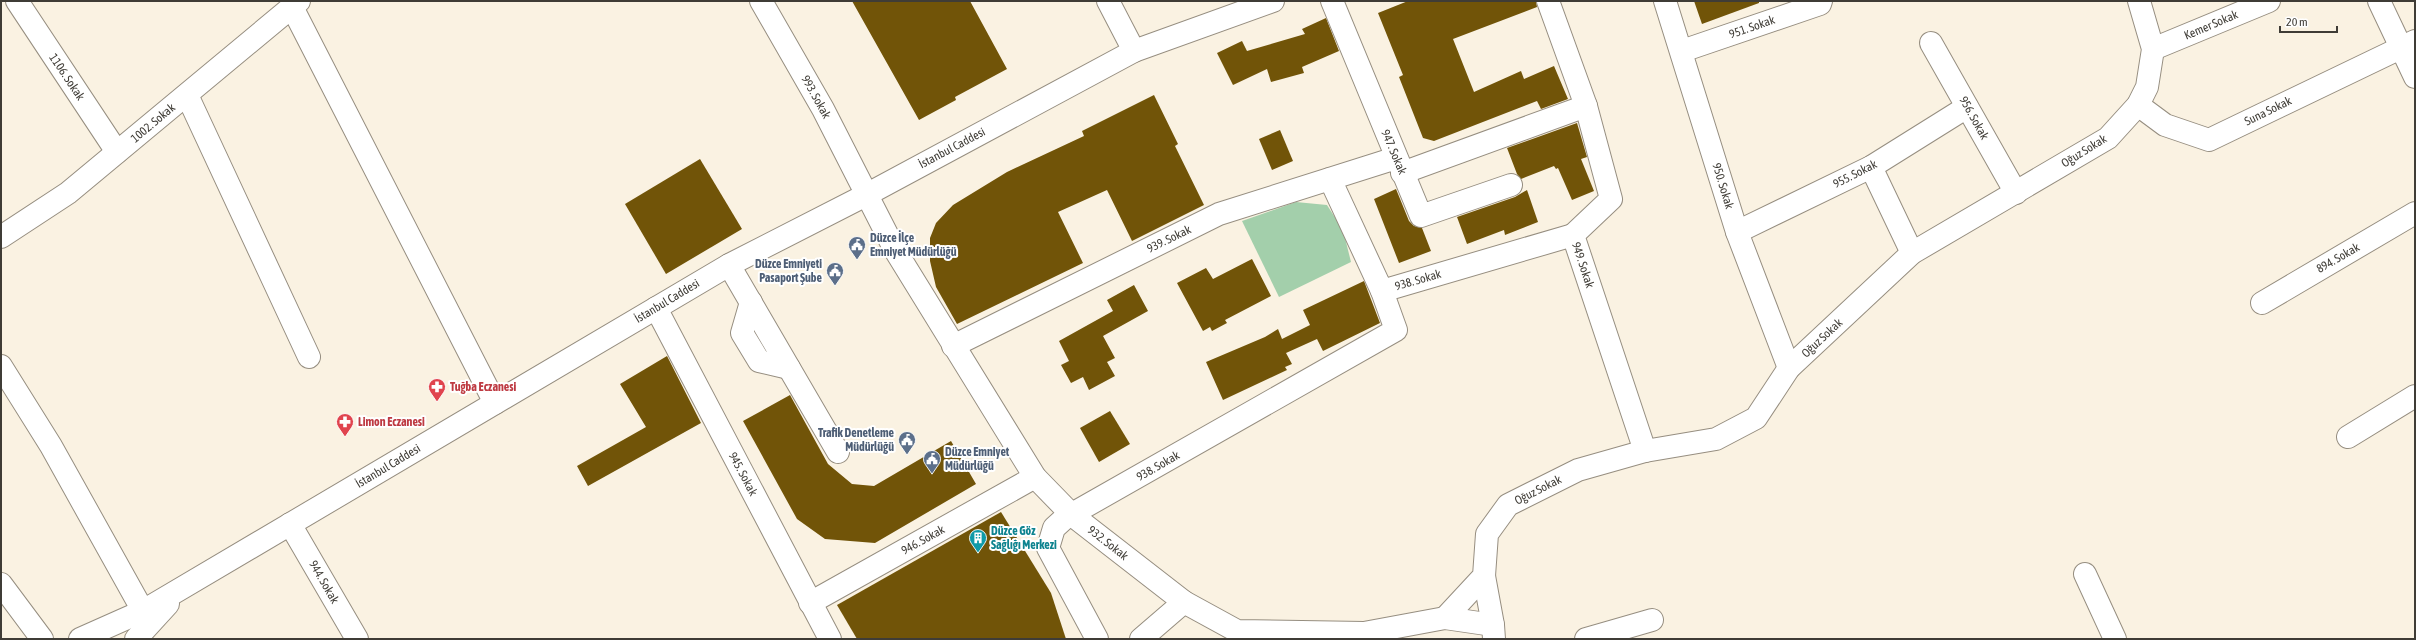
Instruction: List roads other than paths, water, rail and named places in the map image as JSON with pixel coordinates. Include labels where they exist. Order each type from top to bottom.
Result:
[{"type":"street","name":"1106. Sokak","points":[[17,1],[117,152]]},
{"type":"street","name":"993. Sokak","points":[[761,1],[823,109],[866,195]]},
{"type":"street","points":[[1108,1],[1134,51]]},
{"type":"street","name":"İstanbul Caddesi","points":[[80,639],[143,611],[729,265],[866,195],[1134,51],[1273,1]]},
{"type":"street","name":"947. Sokak","points":[[1332,1],[1421,216],[1510,185]]},
{"type":"street","name":"949. Sokak","points":[[1548,1],[1586,106],[1611,199],[1573,235],[1645,451]]},
{"type":"street","name":"950. Sokak","points":[[1665,1],[1682,51],[1737,232],[1789,368]]},
{"type":"street","name":"951. Sokak","points":[[1682,51],[1820,4],[1821,1]]},
{"type":"street","name":"Oğuz Sokak","points":[[1493,632],[1484,576],[1487,534],[1508,505],[1578,470],[1645,451],[1716,439],[1756,418],[1789,368],[1912,253],[2108,138],[2138,105],[2148,87],[2153,49],[2139,1]]},
{"type":"street","name":"Kemer Sokak","points":[[2153,49],[2269,1]]},
{"type":"street","points":[[2379,1],[2407,44],[2415,77]]},
{"type":"street","name":"1002. Sokak","points":[[1,237],[68,193],[296,4]]},
{"type":"street","points":[[296,4],[495,403]]},
{"type":"street","name":"956. Sokak","points":[[1931,43],[2016,193]]},
{"type":"street","name":"Suna Sokak","points":[[2138,105],[2165,125],[2210,140],[2407,44]]},
{"type":"street","points":[[187,95],[309,357]]},
{"type":"street","name":"939. Sokak","points":[[954,346],[1219,214],[1330,179],[1399,165],[1586,106]]},
{"type":"street","name":"955. Sokak","points":[[1737,232],[1871,167],[1967,107]]},
{"type":"street","points":[[1871,167],[1912,253]]},
{"type":"street","name":"938. Sokak","points":[[1097,639],[1048,548],[1054,528],[1072,515],[1396,330],[1382,291],[1330,179]]},
{"type":"street","name":"932. Sokak","points":[[866,195],[895,250],[1035,477],[1072,515],[1184,602],[1237,631],[1365,636],[1445,618],[1493,632]]},
{"type":"street","name":"894. Sokak","points":[[2262,303],[2415,213]]},
{"type":"street","name":"938. Sokak","points":[[1382,291],[1573,235]]},
{"type":"street","points":[[729,265],[751,302],[742,333],[759,361],[789,368],[838,452]]},
{"type":"street","name":"945. Sokak","points":[[656,308],[830,639]]},
{"type":"street","points":[[1,366],[51,446],[143,611]]},
{"type":"street","points":[[2348,438],[2415,396]]},
{"type":"street","name":"946. Sokak","points":[[810,603],[1035,477]]},
{"type":"street","name":"944. Sokak","points":[[290,524],[357,639]]},
{"type":"street","points":[[2085,574],[2115,639]]},
{"type":"street","points":[[1445,618],[1484,576]]},
{"type":"street","points":[[1,584],[42,639]]},
{"type":"street","points":[[136,639],[182,588]]},
{"type":"street","points":[[1141,639],[1184,602]]},
{"type":"street","points":[[1586,639],[1652,620]]},
{"type":"place","name":"Düzce İlçe Emniyet Müdürlüğü","points":[[857,260]]},
{"type":"place","name":"Düzce Emniyeti Pasaport Şube","points":[[835,286]]},
{"type":"place","name":"Tuğba Eczanesi","points":[[437,402]]},
{"type":"place","name":"Limon Eczanesi","points":[[345,437]]},
{"type":"place","name":"Trafik Denetleme Müdürlüğü","points":[[907,455]]},
{"type":"place","name":"Düzce Emniyet Müdürlüğü","points":[[932,474]]},
{"type":"place","name":"Düzce Göz Sağlığı Merkezi","points":[[978,553]]}]
